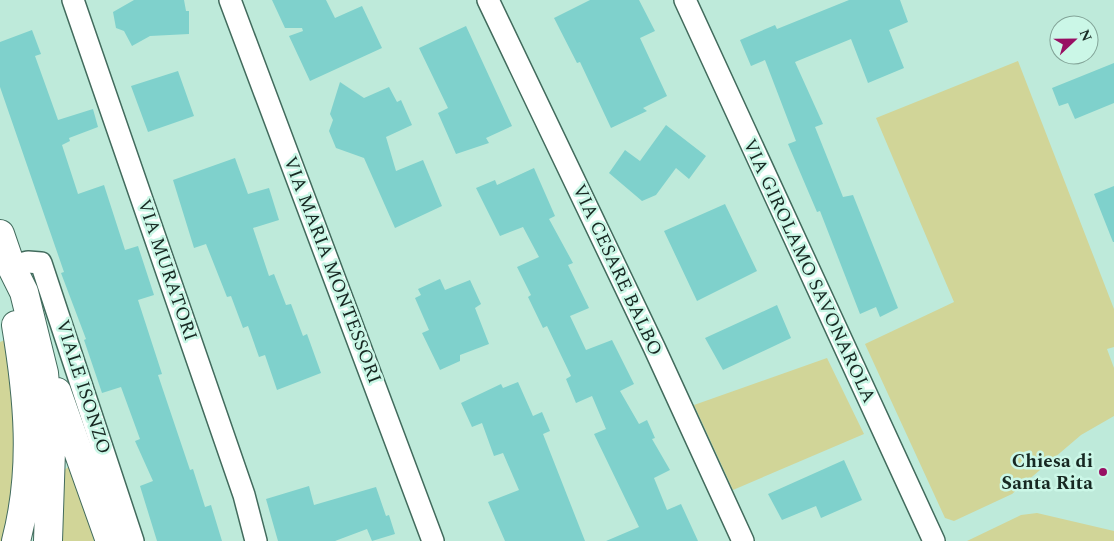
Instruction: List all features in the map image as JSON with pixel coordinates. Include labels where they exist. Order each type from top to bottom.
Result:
[{"type":"main road","name":"VIALE ISONZO","points":[[0,234],[11,266],[24,292],[44,373],[52,451],[48,541]]},
{"type":"main road","name":"VIALE ISONZO","points":[[11,266],[11,300],[26,384],[28,428],[24,509],[16,541]]},
{"type":"main road","name":"VIALE ISONZO","points":[[44,373],[56,392],[110,541]]},
{"type":"main road","name":"VIALE ISONZO","points":[[24,509],[31,537],[29,541]]},
{"type":"street","name":"VIA MURATORI","points":[[73,0],[244,495],[256,541]]},
{"type":"street","name":"VIA MARIA MONTESSORI","points":[[230,0],[433,541]]},
{"type":"street","name":"VIA CESARE BALBO","points":[[488,0],[654,347],[743,541]]},
{"type":"street","name":"VIA GIROLAMO SAVONAROLA","points":[[685,0],[934,541]]},
{"type":"street","name":"VIALE ISONZO","points":[[11,266],[28,262],[41,263],[133,541]]},
{"type":"green space","points":[[1018,61],[1114,309],[1114,347],[1107,349],[1114,368],[1114,416],[1081,435],[1012,494],[954,521],[945,518],[865,344],[954,302],[876,118]]},
{"type":"green space","points":[[10,338],[21,402],[10,541],[0,541],[0,342]]},
{"type":"green space","points":[[827,358],[864,434],[733,490],[694,405]]},
{"type":"green space","points":[[73,463],[94,541],[56,541],[62,472]]},
{"type":"green space","points":[[1037,513],[1114,531],[1114,541],[967,541],[1021,515]]},
{"type":"building","points":[[134,0],[184,0],[186,11],[189,11],[189,34],[150,36],[132,46],[124,31],[116,28],[113,12]]},
{"type":"building","points":[[272,0],[326,0],[335,18],[362,6],[382,48],[310,81],[289,36],[303,31],[302,28],[285,28]]},
{"type":"building","points":[[590,0],[639,0],[655,31],[640,38],[667,96],[643,108],[647,111],[611,128],[580,62],[577,63],[554,18]]},
{"type":"building","points":[[849,0],[900,0],[908,22],[889,30],[904,68],[868,83],[851,39],[795,62],[823,124],[815,127],[843,197],[853,195],[898,308],[880,317],[876,307],[860,314],[820,211],[817,212],[788,144],[796,141],[765,60],[751,66],[740,40],[775,25],[777,29]]},
{"type":"building","points":[[466,26],[512,126],[486,138],[489,143],[456,154],[438,113],[448,108],[419,48]]},
{"type":"building","points":[[32,30],[41,54],[35,56],[58,120],[93,109],[98,127],[69,138],[70,141],[62,145],[78,194],[104,185],[125,250],[138,246],[154,295],[138,300],[162,374],[158,375],[190,470],[193,469],[205,507],[211,505],[222,541],[157,541],[140,486],[153,481],[135,441],[140,439],[121,387],[102,393],[84,340],[86,339],[61,273],[64,272],[0,87],[0,42]]},
{"type":"building","points":[[1114,63],[1114,103],[1075,119],[1068,103],[1059,106],[1052,88]]},
{"type":"building","points":[[178,71],[194,116],[148,132],[131,86]]},
{"type":"building","points":[[340,82],[364,98],[389,87],[397,102],[401,100],[412,125],[386,137],[396,171],[423,160],[442,206],[395,228],[364,158],[336,148],[329,131],[333,120],[330,114]]},
{"type":"building","points":[[666,125],[706,156],[689,179],[676,168],[656,195],[642,201],[609,173],[625,150],[640,161]]},
{"type":"building","points":[[235,158],[248,194],[269,188],[279,220],[253,228],[269,276],[274,274],[286,305],[291,304],[303,336],[307,334],[321,373],[277,390],[265,355],[259,357],[248,326],[243,328],[231,296],[227,297],[206,244],[194,248],[173,180]]},
{"type":"building","points":[[534,168],[555,216],[549,219],[573,263],[568,265],[589,308],[570,316],[586,350],[612,340],[634,384],[620,391],[639,424],[647,420],[655,438],[652,439],[670,470],[654,478],[667,510],[681,504],[698,541],[606,541],[639,527],[594,434],[606,429],[592,396],[576,403],[566,379],[571,376],[547,326],[543,328],[528,297],[531,295],[517,267],[539,257],[523,227],[500,236],[476,188],[495,180],[497,185]]},
{"type":"building","points":[[1114,186],[1114,242],[1113,242],[1094,194]]},
{"type":"building","points":[[725,204],[757,271],[697,301],[664,231]]},
{"type":"building","points":[[440,279],[445,290],[470,280],[481,304],[475,308],[489,344],[460,355],[460,361],[440,370],[422,333],[429,330],[415,298],[421,295],[418,289]]},
{"type":"building","points":[[777,305],[791,338],[723,370],[705,338]]},
{"type":"building","points":[[518,382],[533,416],[542,412],[550,431],[543,434],[585,541],[505,541],[488,502],[519,490],[503,453],[494,456],[482,423],[472,427],[461,403],[501,384],[503,388]]},
{"type":"building","points":[[844,460],[862,500],[821,518],[816,506],[782,520],[768,494]]},
{"type":"building","points":[[309,486],[314,505],[376,487],[386,516],[389,515],[395,534],[372,541],[367,529],[335,541],[278,541],[266,499]]},
{"type":"place","name":"Chiesa di Santa Rita","points":[[1103,472]]}]
